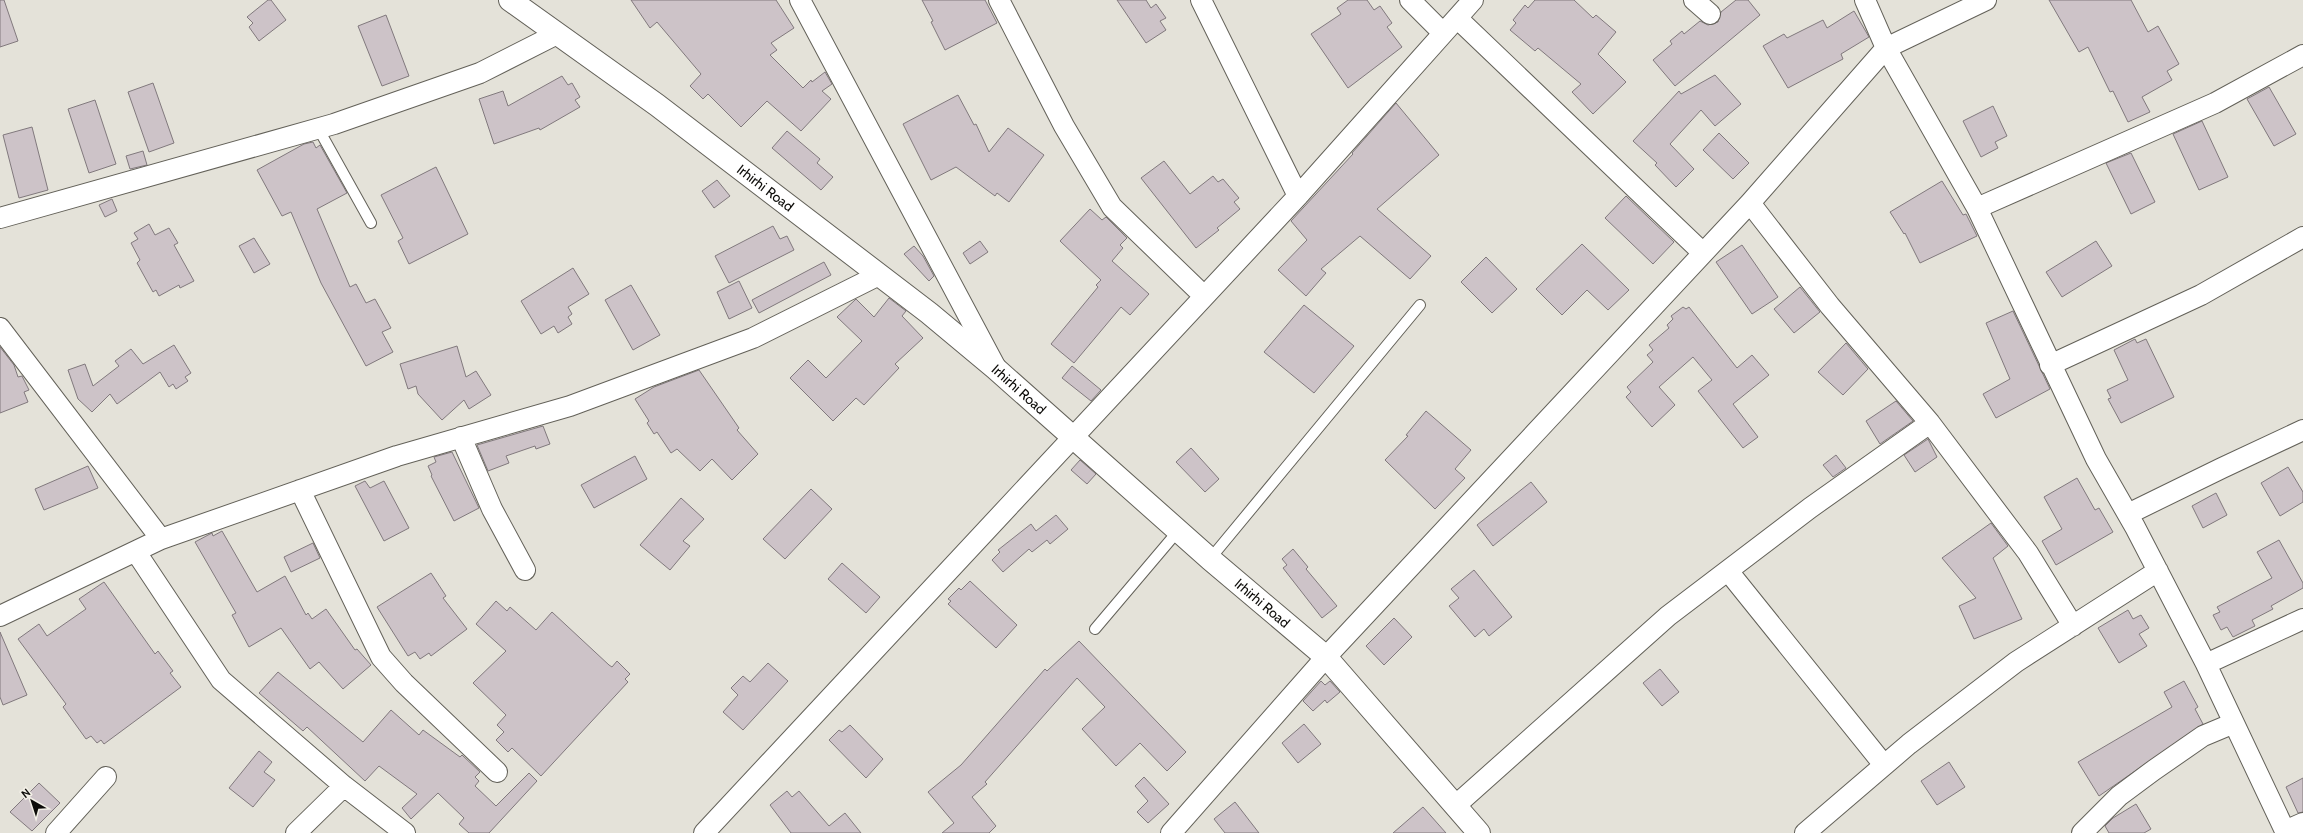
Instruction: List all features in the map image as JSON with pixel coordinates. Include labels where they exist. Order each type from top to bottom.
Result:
[{"type":"street","name":"Irhirhi Road","points":[[510,0],[657,105],[929,313],[996,368],[1073,439],[1178,531],[1326,657],[1479,833]]},
{"type":"street","points":[[800,0],[996,368]]},
{"type":"street","points":[[999,0],[1064,126],[1112,207],[1204,296]]},
{"type":"street","points":[[1200,0],[1298,196]]},
{"type":"street","points":[[1410,0],[1443,33]]},
{"type":"street","points":[[704,833],[1298,196],[1473,0]]},
{"type":"street","points":[[1694,0],[1710,14]]},
{"type":"street","points":[[1865,0],[1886,48],[1978,208],[2050,365],[2096,459],[2128,514],[2206,664],[2286,832],[2303,823]]},
{"type":"street","points":[[1171,833],[1326,657],[1750,203],[1886,48],[1986,0]]},
{"type":"street","points":[[1457,18],[1703,253]]},
{"type":"street","points":[[0,218],[318,128],[480,73],[557,34]]},
{"type":"street","points":[[1978,208],[2215,103],[2303,55]]},
{"type":"street","points":[[1750,203],[1830,306],[1930,423],[2028,553],[2073,626]]},
{"type":"street","points":[[2050,365],[2201,295],[2303,237]]},
{"type":"street","points":[[2,612],[136,552],[161,539],[397,456],[570,406],[753,338],[879,275]]},
{"type":"street","points":[[0,328],[161,539]]},
{"type":"street","points":[[1455,806],[1668,616],[1810,508],[1930,423]]},
{"type":"street","points":[[2128,514],[2303,430]]},
{"type":"street","points":[[461,437],[492,509],[525,570]]},
{"type":"street","points":[[300,490],[381,657],[404,683],[497,772]]},
{"type":"street","points":[[136,552],[221,680],[344,786],[405,833]]},
{"type":"street","points":[[1728,571],[1884,765]]},
{"type":"street","points":[[1805,833],[1884,765],[2016,662],[2158,571]]},
{"type":"street","points":[[2206,664],[2303,620]]},
{"type":"street","points":[[2082,833],[2119,796],[2154,770],[2203,736],[2234,723]]},
{"type":"street","points":[[56,833],[106,777]]},
{"type":"street","points":[[296,833],[344,786]]},
{"type":"lane","points":[[318,128],[370,223]]},
{"type":"lane","points":[[1210,559],[1420,305]]},
{"type":"lane","points":[[1095,629],[1178,531]]},
{"type":"building","points":[[0,0],[4,0],[18,41],[0,47]]},
{"type":"building","points":[[268,0],[271,0],[286,20],[259,41],[249,27],[253,23],[247,17]]},
{"type":"building","points":[[631,0],[776,0],[794,28],[771,43],[777,50],[770,55],[803,88],[811,80],[812,82],[825,72],[832,84],[822,91],[831,99],[801,131],[767,101],[741,127],[708,94],[703,99],[690,86],[701,74],[657,22],[650,28]]},
{"type":"building","points":[[922,0],[985,0],[997,23],[945,50],[931,22],[933,21]]},
{"type":"building","points":[[1117,0],[1146,0],[1151,8],[1156,4],[1166,18],[1160,21],[1166,30],[1146,43]]},
{"type":"building","points":[[1348,0],[1367,0],[1374,10],[1380,6],[1392,23],[1387,27],[1402,47],[1348,88],[1311,34],[1341,14],[1337,8]]},
{"type":"building","points":[[1535,0],[1574,0],[1593,18],[1596,15],[1616,32],[1598,54],[1626,82],[1593,114],[1572,92],[1581,84],[1538,48],[1535,51],[1510,30],[1516,23],[1513,20],[1525,5],[1528,8]]},
{"type":"building","points":[[1736,0],[1748,0],[1760,15],[1675,86],[1653,60],[1672,44],[1670,41],[1682,31],[1684,34],[1700,21],[1708,25],[1718,22],[1721,12]]},
{"type":"building","points":[[2049,0],[2131,0],[2148,32],[2158,26],[2179,64],[2167,71],[2172,80],[2142,97],[2150,112],[2128,122],[2113,91],[2110,92],[2088,47],[2079,52]]},
{"type":"building","points":[[1854,11],[1869,37],[1841,54],[1843,59],[1788,88],[1763,46],[1784,34],[1787,38],[1823,20],[1827,28]]},
{"type":"building","points":[[386,15],[409,76],[382,86],[358,26]]},
{"type":"building","points":[[1715,75],[1741,104],[1715,126],[1701,110],[1670,144],[1694,169],[1676,187],[1655,165],[1657,163],[1633,141],[1679,91],[1681,94]]},
{"type":"building","points":[[562,76],[568,85],[572,83],[580,97],[575,100],[580,107],[540,130],[539,128],[494,144],[479,99],[503,91],[508,106]]},
{"type":"building","points":[[153,83],[174,143],[149,152],[128,92]]},
{"type":"building","points":[[2269,87],[2296,134],[2274,146],[2247,99]]},
{"type":"building","points":[[958,95],[974,125],[976,124],[989,152],[1008,128],[1044,155],[1009,202],[997,193],[995,196],[956,167],[931,180],[903,124]]},
{"type":"building","points":[[95,100],[116,164],[89,173],[68,109]]},
{"type":"building","points":[[1396,103],[1439,155],[1377,209],[1431,256],[1410,279],[1360,236],[1321,269],[1326,273],[1306,296],[1278,270],[1307,240],[1291,221],[1353,154],[1352,153]]},
{"type":"building","points":[[1993,106],[2007,136],[1995,142],[1998,148],[1981,157],[1963,121]]},
{"type":"building","points":[[2202,121],[2228,177],[2199,190],[2173,134]]},
{"type":"building","points":[[32,127],[48,190],[19,198],[3,135]]},
{"type":"building","points":[[787,131],[820,159],[817,163],[833,177],[821,190],[772,148]]},
{"type":"building","points":[[1719,133],[1749,163],[1733,179],[1703,150]]},
{"type":"building","points":[[313,142],[316,148],[320,145],[347,193],[317,209],[350,287],[356,284],[366,303],[375,299],[391,328],[382,332],[393,352],[366,366],[321,283],[291,212],[282,216],[257,170],[304,144]]},
{"type":"building","points":[[143,151],[147,165],[130,169],[126,156]]},
{"type":"building","points":[[2131,153],[2155,202],[2131,214],[2106,163]]},
{"type":"building","points":[[1164,161],[1190,194],[1213,176],[1218,182],[1223,179],[1239,198],[1234,202],[1240,209],[1217,228],[1219,230],[1196,248],[1141,178]]},
{"type":"building","points":[[436,167],[468,234],[409,264],[398,241],[403,238],[381,195]]},
{"type":"building","points":[[717,180],[730,196],[714,208],[702,191]]},
{"type":"building","points":[[1942,181],[1963,215],[1966,214],[1977,236],[1920,263],[1905,233],[1904,234],[1890,212]]},
{"type":"building","points":[[1626,196],[1674,242],[1653,264],[1605,218]]},
{"type":"building","points":[[112,199],[117,211],[105,217],[99,205]]},
{"type":"building","points":[[1090,209],[1102,220],[1106,217],[1127,238],[1120,245],[1123,248],[1112,261],[1149,294],[1130,315],[1121,307],[1074,363],[1051,344],[1098,287],[1096,285],[1101,280],[1060,241]]},
{"type":"building","points":[[149,224],[155,235],[169,228],[178,243],[174,245],[194,281],[180,288],[179,285],[159,296],[156,290],[153,292],[137,263],[140,260],[131,243],[138,239],[134,233]]},
{"type":"building","points":[[773,226],[780,239],[787,236],[794,250],[729,283],[715,256]]},
{"type":"building","points":[[254,238],[270,264],[254,273],[239,246]]},
{"type":"building","points":[[980,241],[988,252],[970,264],[963,253]]},
{"type":"building","points":[[2096,241],[2112,266],[2062,297],[2046,272]]},
{"type":"building","points":[[1582,244],[1629,290],[1608,310],[1587,290],[1562,315],[1536,289]]},
{"type":"building","points":[[1742,245],[1778,297],[1752,314],[1716,262]]},
{"type":"building","points":[[914,246],[923,256],[934,276],[929,281],[904,254]]},
{"type":"building","points":[[1486,257],[1517,289],[1492,313],[1461,282]]},
{"type":"building","points":[[824,262],[831,275],[759,313],[752,300]]},
{"type":"building","points":[[573,268],[589,294],[568,307],[572,314],[568,317],[572,324],[558,333],[554,326],[541,334],[521,301]]},
{"type":"building","points":[[739,281],[752,308],[729,319],[717,292]]},
{"type":"building","points":[[631,285],[660,335],[633,350],[605,300]]},
{"type":"building","points":[[1800,287],[1820,312],[1794,333],[1774,309]]},
{"type":"building","points":[[889,298],[906,311],[902,316],[923,338],[895,364],[899,368],[864,405],[856,398],[833,421],[790,378],[808,360],[826,378],[862,341],[837,317],[856,299],[874,317]]},
{"type":"building","points":[[1304,305],[1354,346],[1314,393],[1264,352]]},
{"type":"building","points":[[1683,307],[1686,309],[1689,307],[1737,368],[1752,355],[1769,375],[1733,404],[1758,437],[1743,448],[1698,391],[1712,380],[1693,357],[1659,387],[1675,405],[1652,427],[1626,397],[1631,392],[1627,387],[1653,362],[1647,355],[1653,350],[1649,345],[1669,328],[1667,325],[1673,319],[1671,316]]},
{"type":"building","points":[[2013,311],[2050,389],[1996,418],[1983,394],[2010,379],[1986,323]]},
{"type":"building","points":[[2135,339],[2137,343],[2146,339],[2174,397],[2121,423],[2108,399],[2111,398],[2107,390],[2128,380],[2114,350]]},
{"type":"building","points":[[1846,343],[1868,369],[1843,395],[1818,372]]},
{"type":"building","points":[[174,345],[191,373],[185,377],[188,381],[176,389],[173,384],[169,387],[160,372],[117,404],[110,394],[92,412],[78,399],[68,370],[85,364],[93,386],[119,366],[115,361],[131,349],[143,364]]},
{"type":"building","points":[[457,346],[466,377],[476,371],[491,395],[469,409],[464,400],[442,420],[418,394],[416,386],[408,389],[400,364]]},
{"type":"building","points":[[0,347],[14,365],[18,377],[22,376],[29,390],[24,392],[28,402],[0,413]]},
{"type":"building","points":[[1072,366],[1101,390],[1091,401],[1062,378]]},
{"type":"building","points":[[699,370],[739,428],[737,430],[758,454],[732,480],[712,459],[700,471],[677,449],[671,453],[657,432],[654,434],[647,423],[649,421],[635,399],[654,387]]},
{"type":"building","points":[[1896,401],[1913,421],[1880,444],[1866,421]]},
{"type":"building","points":[[1426,411],[1471,450],[1455,469],[1465,478],[1435,509],[1385,460],[1408,436],[1406,435]]},
{"type":"building","points":[[543,426],[550,444],[536,449],[535,446],[506,456],[509,463],[488,471],[477,445]]},
{"type":"building","points":[[1928,439],[1937,457],[1915,472],[1904,455]]},
{"type":"building","points":[[1191,448],[1219,479],[1205,492],[1176,462]]},
{"type":"building","points":[[452,452],[479,508],[454,521],[431,476],[432,475],[428,466],[436,462],[434,457]]},
{"type":"building","points":[[1836,455],[1846,468],[1833,477],[1823,465]]},
{"type":"building","points":[[635,456],[647,479],[594,508],[581,485]]},
{"type":"building","points":[[1080,460],[1096,474],[1087,484],[1071,470]]},
{"type":"building","points":[[88,466],[98,488],[44,510],[35,489]]},
{"type":"building","points":[[2288,467],[2303,492],[2303,502],[2280,516],[2261,483]]},
{"type":"building","points":[[2077,478],[2095,510],[2099,508],[2113,532],[2056,565],[2042,541],[2062,529],[2044,497]]},
{"type":"building","points":[[365,481],[370,488],[384,481],[409,528],[384,541],[355,486]]},
{"type":"building","points":[[1531,482],[1547,502],[1493,546],[1477,525]]},
{"type":"building","points":[[811,489],[832,509],[785,559],[763,539]]},
{"type":"building","points":[[2216,493],[2227,515],[2203,528],[2192,506]]},
{"type":"building","points":[[681,498],[704,519],[683,541],[690,546],[670,570],[640,545]]},
{"type":"building","points":[[1056,515],[1068,529],[1050,544],[1047,540],[1032,552],[1029,549],[1003,572],[992,560],[1000,552],[998,550],[1031,524],[1036,531]]},
{"type":"building","points":[[1991,523],[2008,546],[1993,558],[2022,619],[1974,639],[1959,606],[1976,598],[1942,558]]},
{"type":"building","points":[[222,531],[257,592],[285,576],[306,615],[308,613],[312,619],[326,609],[355,650],[357,649],[371,665],[343,689],[319,662],[310,669],[281,628],[249,647],[232,615],[236,613],[195,542],[212,533],[213,536]]},
{"type":"building","points":[[2279,540],[2303,583],[2303,588],[2271,606],[2273,609],[2252,620],[2255,626],[2233,637],[2227,627],[2221,630],[2213,615],[2220,612],[2217,607],[2272,578],[2257,552]]},
{"type":"building","points":[[313,543],[320,558],[291,572],[284,557]]},
{"type":"building","points":[[1293,549],[1308,567],[1306,569],[1337,606],[1322,618],[1283,568],[1287,565],[1282,559]]},
{"type":"building","points":[[842,563],[880,597],[866,613],[828,579]]},
{"type":"building","points":[[1474,570],[1512,617],[1489,636],[1484,629],[1475,637],[1449,606],[1459,598],[1451,589]]},
{"type":"building","points":[[431,573],[446,596],[443,598],[467,629],[431,656],[429,653],[420,659],[415,652],[408,656],[377,607]]},
{"type":"building","points":[[970,581],[1017,625],[996,648],[948,604],[951,601],[948,599],[959,588],[961,590]]},
{"type":"building","points":[[104,582],[155,654],[158,651],[173,671],[170,673],[181,687],[104,744],[101,740],[97,743],[91,736],[86,739],[63,707],[66,704],[18,639],[39,624],[47,636],[86,609],[79,599]]},
{"type":"building","points":[[496,601],[507,611],[510,607],[536,630],[552,612],[609,665],[612,667],[617,661],[630,674],[625,679],[628,682],[541,776],[512,748],[508,752],[496,740],[504,732],[497,725],[506,715],[473,683],[506,651],[476,624]]},
{"type":"building","points":[[2128,610],[2133,619],[2141,615],[2149,628],[2139,634],[2147,646],[2119,663],[2098,628]]},
{"type":"building","points":[[1394,618],[1412,637],[1384,665],[1366,646]]},
{"type":"building","points":[[0,632],[27,695],[3,705],[0,697]]},
{"type":"building","points":[[1079,641],[1186,752],[1167,771],[1140,743],[1116,766],[1082,729],[1105,707],[1077,678],[985,782],[987,784],[972,797],[996,826],[989,833],[942,833],[954,823],[928,792],[961,765],[1045,669],[1047,671]]},
{"type":"building","points":[[768,663],[788,681],[743,730],[723,712],[738,695],[731,688],[743,676],[750,682]]},
{"type":"building","points":[[1660,669],[1679,692],[1662,706],[1643,683]]},
{"type":"building","points":[[278,672],[363,742],[391,710],[419,735],[423,730],[460,757],[462,755],[480,772],[475,777],[479,781],[475,786],[496,806],[529,773],[537,781],[489,833],[469,833],[459,824],[464,818],[438,793],[411,819],[402,808],[417,794],[379,766],[365,781],[307,727],[303,731],[259,693]]},
{"type":"building","points":[[1321,681],[1325,685],[1330,681],[1340,692],[1327,703],[1325,700],[1313,711],[1303,701]]},
{"type":"building","points":[[2184,681],[2198,707],[2195,709],[2203,724],[2099,796],[2078,762],[2172,707],[2164,692]]},
{"type":"building","points":[[1304,724],[1321,744],[1298,763],[1282,743]]},
{"type":"building","points":[[850,725],[883,759],[866,778],[829,740],[839,730],[842,732]]},
{"type":"building","points":[[259,751],[272,762],[264,772],[275,780],[253,807],[229,788]]},
{"type":"building","points":[[1949,762],[1965,787],[1937,805],[1921,781]]},
{"type":"building","points":[[1144,777],[1169,804],[1148,823],[1137,812],[1148,801],[1135,786]]},
{"type":"building","points":[[2303,778],[2303,812],[2298,813],[2286,787]]},
{"type":"building","points":[[39,783],[60,803],[32,831],[10,812]]},
{"type":"building","points":[[787,791],[792,797],[799,791],[829,826],[845,813],[861,833],[791,833],[770,805]]},
{"type":"building","points":[[1235,802],[1259,833],[1225,833],[1214,819]]},
{"type":"building","points":[[2136,804],[2151,829],[2144,833],[2109,833],[2105,826],[2113,818]]},
{"type":"building","points":[[1423,807],[1446,833],[1393,833]]}]
